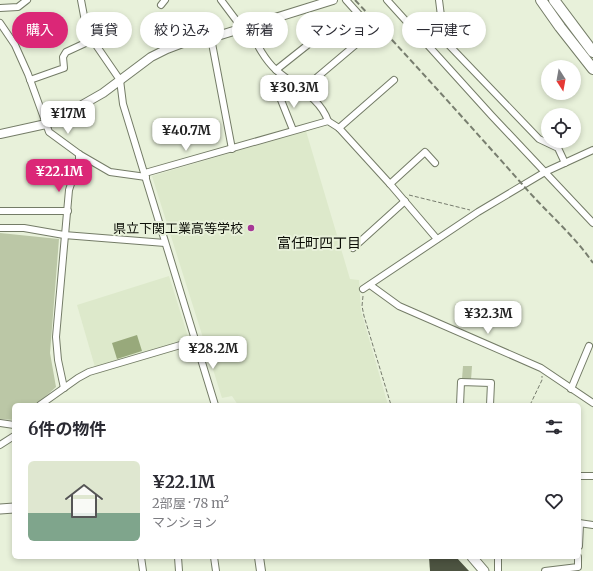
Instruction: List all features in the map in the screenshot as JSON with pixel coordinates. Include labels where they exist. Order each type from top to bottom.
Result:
[{"type":"highway","points":[[541,0],[593,69]]},
{"type":"highway","points":[[554,0],[593,52]]},
{"type":"main road","points":[[0,509],[12,508]]},
{"type":"main road","points":[[474,559],[484,571]]},
{"type":"street","points":[[0,8],[18,7],[27,0]]},
{"type":"street","points":[[81,0],[83,12]]},
{"type":"street","points":[[221,0],[232,12]]},
{"type":"street","points":[[288,14],[333,0]]},
{"type":"street","points":[[302,90],[373,30],[346,0]]},
{"type":"street","points":[[387,0],[492,116],[593,223]]},
{"type":"street","points":[[439,0],[444,40],[539,139],[558,148],[566,163]]},
{"type":"street","points":[[0,23],[15,45],[30,80],[49,132],[79,154],[110,172],[146,175],[293,130],[328,121]]},
{"type":"street","points":[[30,80],[64,68],[63,57],[66,52],[76,47]]},
{"type":"street","points":[[98,48],[120,80],[124,104],[194,341],[214,403]]},
{"type":"street","points":[[0,134],[46,124],[87,103],[151,58],[170,48]]},
{"type":"street","points":[[213,48],[232,149]]},
{"type":"street","points":[[259,48],[276,70],[314,100],[325,113],[328,121],[339,128],[437,239]]},
{"type":"street","points":[[276,70],[304,48]]},
{"type":"street","points":[[339,128],[380,97],[394,80]]},
{"type":"street","points":[[279,95],[293,130]]},
{"type":"street","points":[[390,184],[425,152],[435,163]]},
{"type":"street","points":[[363,289],[478,212],[545,172],[592,152]]},
{"type":"street","points":[[64,388],[58,360],[56,336],[69,190],[79,160],[79,154]]},
{"type":"street","points":[[354,248],[405,202]]},
{"type":"street","points":[[0,211],[68,211]]},
{"type":"street","points":[[0,228],[24,228],[64,234],[165,243]]},
{"type":"street","points":[[370,285],[399,306],[541,368],[570,389],[593,403]]},
{"type":"street","points":[[43,403],[89,372],[194,341]]},
{"type":"street","points":[[570,389],[589,346]]},
{"type":"street","points":[[460,403],[461,382],[490,383],[490,403]]},
{"type":"street","points":[[0,423],[12,425]]},
{"type":"street","points":[[0,445],[12,437]]},
{"type":"street","points":[[581,476],[593,476]]},
{"type":"street","points":[[581,524],[593,525]]},
{"type":"street","points":[[141,559],[143,571]]},
{"type":"street","points":[[178,559],[179,571]]},
{"type":"street","points":[[214,559],[216,571]]},
{"type":"street","points":[[258,559],[261,571]]},
{"type":"street","points":[[498,559],[498,571]]},
{"type":"street","points":[[545,571],[578,567],[578,559]]},
{"type":"path","points":[[397,192],[478,212]]},
{"type":"path","points":[[363,289],[362,306],[364,316],[390,403]]},
{"type":"path","points":[[531,403],[542,380],[541,368]]},
{"type":"shaded area","name":"県立下関工業高等学校","points":[[306,131],[350,279],[359,280],[361,311],[387,403],[237,403],[232,396],[222,398],[152,176]]},
{"type":"shaded area","points":[[0,233],[59,239],[50,353],[56,387],[38,403],[12,403],[12,420],[0,419]]},
{"type":"shaded area","points":[[169,276],[191,346],[97,374],[77,305]]},
{"type":"shaded area","points":[[137,335],[142,351],[117,359],[112,343]]},
{"type":"shaded area","points":[[463,366],[472,366],[471,380],[462,379]]},
{"type":"building","points":[[429,559],[458,559],[469,571],[430,571]]},
{"type":"railway","points":[[355,0],[531,194],[568,232],[593,263]]},
{"type":"place","name":"県立下関工業高等学校","points":[[251,228]]},
{"type":"district","name":"富任町四丁目","points":[[319,243]]}]
